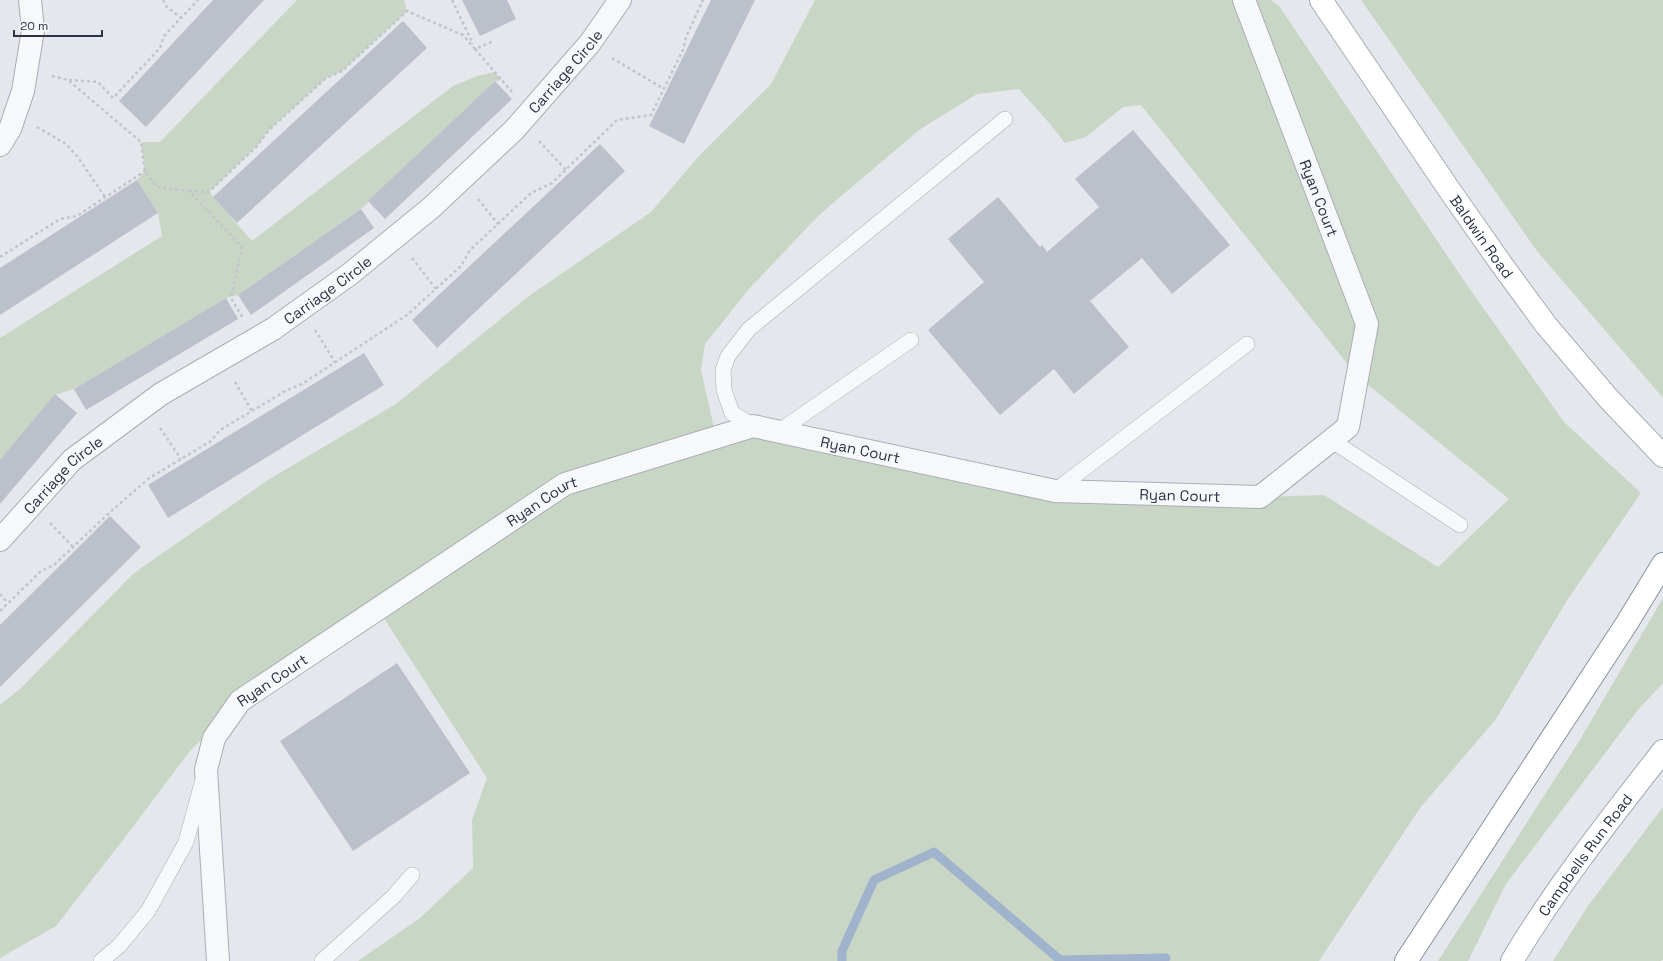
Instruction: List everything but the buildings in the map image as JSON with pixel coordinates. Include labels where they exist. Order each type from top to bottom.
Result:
[{"type":"main road","name":"Baldwin Road","points":[[1322,0],[1448,188],[1528,301],[1608,398],[1663,456]]},
{"type":"main road","points":[[1406,961],[1627,623],[1663,564]]},
{"type":"main road","name":"Campbells Run Road","points":[[1512,961],[1565,881],[1617,810],[1663,751]]},
{"type":"street","points":[[0,145],[10,129],[23,91],[33,30],[30,0]]},
{"type":"street","name":"Carriage Circle","points":[[0,540],[72,460],[162,394],[273,329],[350,274],[432,206],[514,130],[590,43],[620,0]]},
{"type":"street","name":"Ryan Court","points":[[218,961],[206,770],[214,738],[240,701],[565,484],[753,426],[1055,491],[1260,497],[1348,427],[1367,324],[1244,0]]},
{"type":"lane","points":[[753,426],[732,413],[724,390],[723,370],[728,356],[749,329],[1005,119]]},
{"type":"lane","points":[[778,432],[910,340]]},
{"type":"lane","points":[[1055,491],[1247,344]]},
{"type":"lane","points":[[1331,440],[1460,525]]},
{"type":"lane","points":[[101,961],[119,946],[148,911],[186,842],[206,770]]},
{"type":"lane","points":[[322,961],[394,896],[412,875]]},
{"type":"path","points":[[163,0],[166,6],[181,18]]},
{"type":"path","points":[[27,68],[68,80],[98,82],[113,98],[160,48],[164,36],[198,0]]},
{"type":"path","points":[[452,0],[475,49]]},
{"type":"path","points":[[0,611],[40,571],[54,566],[108,514],[148,479],[211,441],[220,430],[287,390],[302,384],[407,316],[461,266],[470,250],[532,193],[552,183],[617,120],[650,115],[664,90],[702,0]]},
{"type":"path","points":[[68,80],[141,142],[145,171],[157,187],[189,191],[208,192],[257,146],[269,130],[326,78],[342,71],[407,11],[463,35],[530,111]]},
{"type":"path","points":[[475,49],[494,41]]},
{"type":"path","points":[[629,68],[664,90]]},
{"type":"path","points":[[16,113],[66,144],[77,156],[105,197]]},
{"type":"path","points":[[558,161],[566,170]]},
{"type":"path","points":[[0,257],[60,219],[77,216],[145,171]]},
{"type":"path","points":[[462,179],[498,224]]},
{"type":"path","points":[[189,191],[242,247],[232,298]]},
{"type":"path","points":[[395,238],[436,289]]},
{"type":"path","points":[[301,309],[335,362]]},
{"type":"path","points":[[220,360],[241,391],[252,411]]},
{"type":"path","points":[[146,405],[181,459]]},
{"type":"path","points":[[32,505],[73,547]]},
{"type":"path","points":[[0,594],[8,603]]},
{"type":"green space","points":[[297,0],[404,0],[407,11],[342,71],[326,78],[269,130],[257,146],[209,192],[252,241],[453,86],[477,76],[495,72],[501,80],[495,81],[361,209],[238,295],[226,298],[74,389],[55,395],[0,460],[0,338],[162,236],[158,213],[137,180],[145,171],[141,142],[160,142]]},
{"type":"green space","points":[[815,0],[1271,0],[1279,6],[1467,285],[1564,422],[1641,493],[1568,599],[1496,719],[1420,808],[1319,961],[358,961],[420,918],[473,868],[472,820],[487,778],[378,609],[240,701],[190,751],[56,926],[0,958],[0,705],[21,688],[134,573],[268,480],[396,404],[529,296],[651,212],[699,156],[771,84]],"holes":[[[1019,89],[1065,143],[1086,137],[1123,107],[1141,105],[1357,376],[1509,499],[1438,567],[1324,495],[1260,497],[1055,491],[753,426],[716,437],[701,370],[705,344],[749,289],[819,215],[919,130],[977,94]]]},
{"type":"green space","points":[[1361,0],[1663,0],[1663,398],[1537,251]]},
{"type":"green space","points":[[1663,598],[1663,683],[1637,711],[1506,884],[1468,961],[1438,961],[1578,743]]},
{"type":"green space","points":[[1663,807],[1663,959],[1661,961],[1553,961],[1588,906]]},
{"type":"waterway","points":[[842,961],[842,951],[874,880],[934,852],[1060,960],[1166,958]]}]
